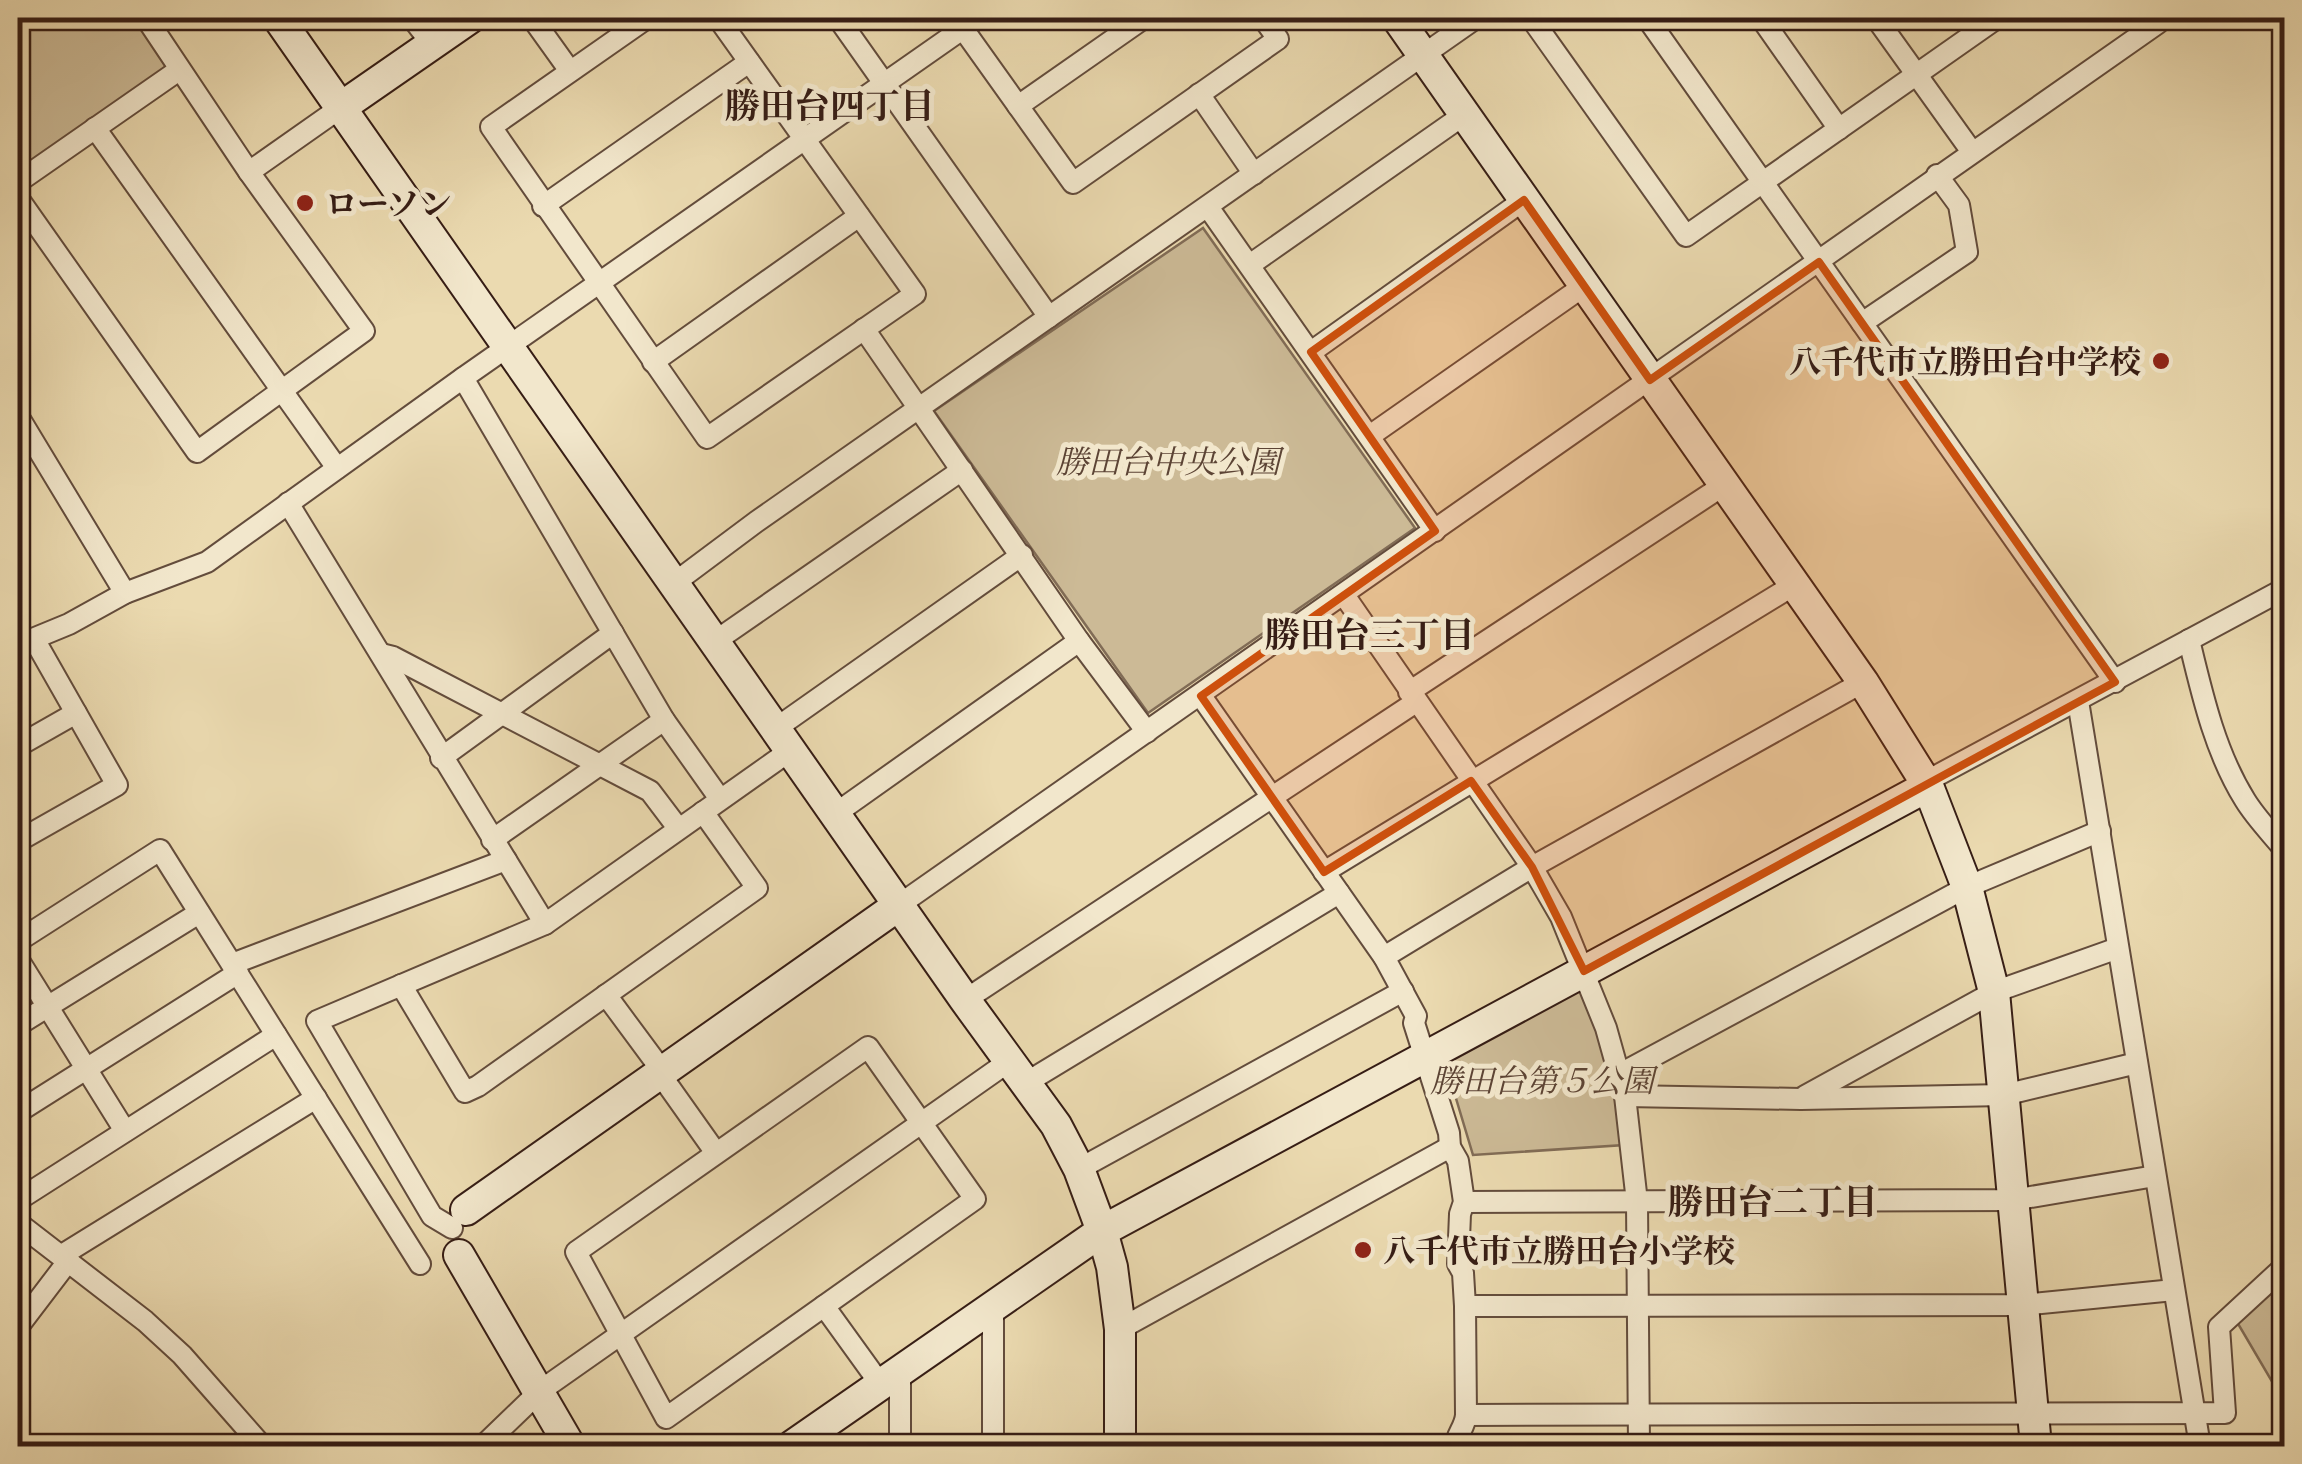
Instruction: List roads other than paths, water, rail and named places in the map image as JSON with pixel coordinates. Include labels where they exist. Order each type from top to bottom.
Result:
[{"type":"street","points":[[18,198],[196,452],[364,331],[249,172],[146,18]]},
{"type":"street","points":[[278,18],[1056,1125],[1079,1169],[1112,1267],[1120,1329],[1120,1446]]},
{"type":"street","points":[[412,18],[432,44]]},
{"type":"street","points":[[249,172],[470,18]]},
{"type":"street","points":[[532,18],[570,71]]},
{"type":"street","points":[[646,18],[491,127],[707,438],[915,294],[718,18]]},
{"type":"street","points":[[838,18],[1049,318]]},
{"type":"street","points":[[1018,106],[1144,18]]},
{"type":"street","points":[[18,837],[20,840],[117,784],[76,713],[26,642],[125,594],[207,562],[462,378],[884,84],[965,21],[1073,184],[1278,39],[1263,18]]},
{"type":"street","points":[[1397,18],[1863,682],[1926,784],[1967,887],[1994,992],[2036,1446]]},
{"type":"street","points":[[673,584],[1476,18]]},
{"type":"street","points":[[1531,18],[1686,236],[1997,18]]},
{"type":"street","points":[[1648,18],[2114,682]]},
{"type":"street","points":[[1762,18],[1839,130]]},
{"type":"street","points":[[1876,18],[1972,152]]},
{"type":"street","points":[[459,1231],[661,1073],[1819,262],[2159,19]]},
{"type":"street","points":[[543,206],[750,62]]},
{"type":"street","points":[[18,182],[179,70]]},
{"type":"street","points":[[1199,94],[1254,174]]},
{"type":"street","points":[[1251,264],[1464,114]]},
{"type":"street","points":[[96,128],[337,468]]},
{"type":"street","points":[[1862,323],[1968,252],[1959,205],[1938,176]]},
{"type":"street","points":[[1311,352],[1524,200]]},
{"type":"street","points":[[1208,207],[1435,531]]},
{"type":"street","points":[[652,362],[859,216]]},
{"type":"street","points":[[1371,436],[1584,286]]},
{"type":"street","points":[[864,329],[1146,732]]},
{"type":"street","points":[[401,985],[465,1092],[757,888],[664,720],[462,378]]},
{"type":"street","points":[[18,416],[125,594]]},
{"type":"street","points":[[714,642],[962,470]]},
{"type":"street","points":[[965,1000],[1272,799],[1412,697],[1724,485]]},
{"type":"street","points":[[288,502],[545,924]]},
{"type":"street","points":[[570,1446],[459,1231],[432,1216],[317,1021],[545,924],[712,806],[783,739],[1022,555]]},
{"type":"street","points":[[1324,872],[1794,585]]},
{"type":"street","points":[[801,1443],[1102,1231],[2284,589]]},
{"type":"street","points":[[1344,594],[1532,867],[1561,916],[1620,1074],[1638,1202],[1639,1446]]},
{"type":"street","points":[[441,758],[613,633]]},
{"type":"street","points":[[2189,640],[2205,706],[2229,768],[2254,813],[2284,848]]},
{"type":"street","points":[[836,814],[1079,641]]},
{"type":"street","points":[[381,654],[506,713],[650,791],[678,828]]},
{"type":"street","points":[[1384,957],[1532,867],[1863,682]]},
{"type":"street","points":[[1201,696],[1384,957],[1416,1016],[1414,1024],[1449,1133],[1450,1148],[1458,1161],[1464,1202],[1458,1264],[1463,1273],[1465,1306],[1466,1415],[1465,1425],[1456,1436],[1456,1446]]},
{"type":"street","points":[[2078,701],[2200,1446]]},
{"type":"street","points":[[18,746],[76,713]]},
{"type":"street","points":[[492,840],[664,720]]},
{"type":"street","points":[[1620,1074],[1967,887],[2100,832]]},
{"type":"street","points":[[18,940],[160,850],[420,1264]]},
{"type":"street","points":[[18,1112],[235,969],[506,860]]},
{"type":"street","points":[[483,1446],[540,1391],[922,1123],[1339,893]]},
{"type":"street","points":[[18,1025],[198,912]]},
{"type":"street","points":[[1800,1099],[1994,992],[2118,948]]},
{"type":"street","points":[[18,959],[125,1131]]},
{"type":"street","points":[[1079,1169],[1403,991]]},
{"type":"street","points":[[606,994],[716,1154]]},
{"type":"street","points":[[18,1200],[276,1035]]},
{"type":"street","points":[[868,1047],[922,1123],[975,1199],[666,1418],[576,1252],[868,1047]]},
{"type":"street","points":[[1625,1096],[1800,1099],[2004,1095],[2137,1063]]},
{"type":"street","points":[[20,1321],[66,1258],[316,1098]]},
{"type":"street","points":[[1120,1329],[1450,1148]]},
{"type":"street","points":[[1464,1202],[2014,1200],[2156,1176]]},
{"type":"street","points":[[18,1224],[66,1258],[182,1355],[262,1446]]},
{"type":"street","points":[[1466,1415],[2225,1413],[2219,1326],[2284,1267]]},
{"type":"street","points":[[1465,1306],[2022,1305],[2174,1290]]},
{"type":"street","points":[[824,1306],[891,1378],[900,1446]]},
{"type":"street","points":[[993,1306],[993,1446]]},
{"type":"place","name":"ローソン","points":[[305,203]]},
{"type":"place","name":"八千代市立勝田台中学校","points":[[2161,361]]},
{"type":"place","name":"八千代市立勝田台小学校","points":[[1363,1250]]},
{"type":"district","name":"勝田台四丁目","points":[[830,105]]},
{"type":"district","name":"勝田台三丁目","points":[[1370,634]]},
{"type":"district","name":"勝田台二丁目","points":[[1773,1201]]},
{"type":"park label","name":"勝田台中央公園","points":[[1168,461]]},
{"type":"park label","name":"勝田台第５公園","points":[[1542,1080]]}]
